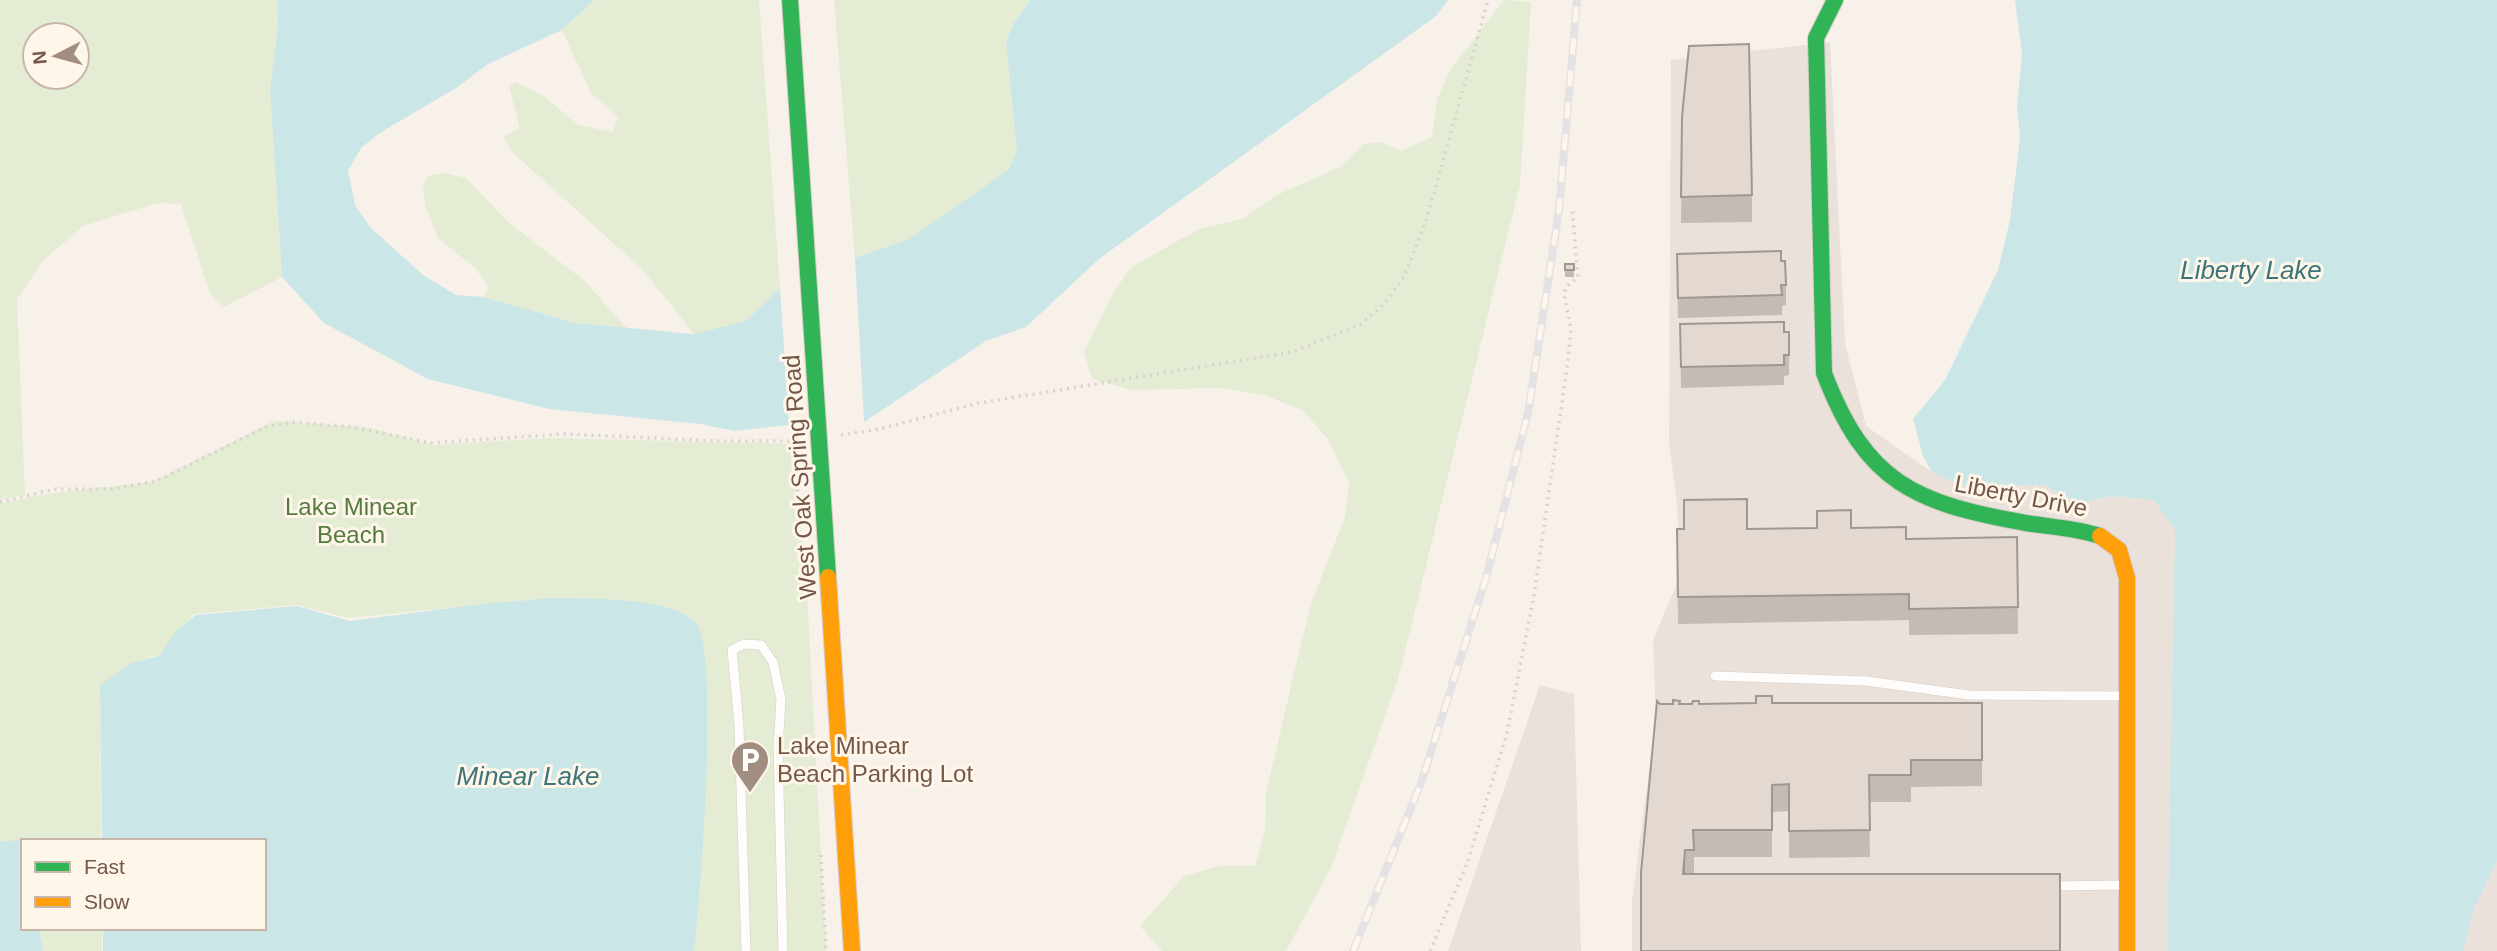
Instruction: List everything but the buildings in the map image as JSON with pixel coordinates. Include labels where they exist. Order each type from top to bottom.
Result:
[{"type":"street","name":"West Oak Spring Road","points":[[790,0],[852,951]]},
{"type":"street","name":"Liberty Drive","points":[[1835,0],[1816,38],[1824,373],[1833,404],[1851,435],[1873,462],[1898,484],[1964,512],[2094,534],[2117,547],[2127,578],[2127,951]]},
{"type":"lane","points":[[746,951],[739,725],[732,666],[732,650],[744,644],[761,645],[774,662],[781,698],[778,748],[783,951]]},
{"type":"lane","points":[[1715,676],[1866,681],[1969,695],[2127,696]]},
{"type":"lane","points":[[2034,886],[2127,885]]},
{"type":"path","points":[[1430,951],[1468,861],[1492,790],[1521,667],[1567,368],[1571,329],[1564,294],[1566,287],[1578,277],[1573,207]]},
{"type":"shaded area","points":[[1830,42],[1845,343],[1866,426],[1932,472],[1962,486],[2045,485],[2074,504],[2112,496],[2154,500],[2175,530],[2167,951],[1632,951],[1632,901],[1656,717],[1653,640],[1680,576],[1677,504],[1669,443],[1671,60]]},
{"type":"shaded area","points":[[1540,685],[1574,694],[1581,951],[1448,951]]},
{"type":"shaded area","points":[[2497,861],[2497,951],[2463,951],[2474,909]]},
{"type":"green space","points":[[0,0],[277,0],[278,26],[270,89],[282,277],[224,307],[210,294],[181,204],[157,203],[83,226],[44,260],[17,299],[25,495],[0,500]]},
{"type":"green space","points":[[594,0],[759,0],[780,288],[746,321],[694,334],[642,269],[511,151],[503,136],[520,129],[509,86],[515,82],[544,96],[578,125],[613,132],[618,117],[591,93],[562,30]]},
{"type":"green space","points":[[834,0],[1030,0],[1013,24],[1006,42],[1017,152],[1008,170],[909,239],[855,258]]},
{"type":"green space","points":[[1504,0],[1531,2],[1520,185],[1398,679],[1331,868],[1286,951],[1162,951],[1140,926],[1184,876],[1219,866],[1255,866],[1265,831],[1266,793],[1299,652],[1312,601],[1345,517],[1349,484],[1328,439],[1302,410],[1264,395],[1220,388],[1133,390],[1092,379],[1084,351],[1112,295],[1131,267],[1199,229],[1242,219],[1277,195],[1340,167],[1364,144],[1381,142],[1401,151],[1432,137],[1437,99],[1451,69]]},
{"type":"green space","points":[[445,173],[466,178],[509,223],[585,281],[627,329],[576,323],[483,297],[489,287],[475,268],[438,238],[425,205],[423,184],[428,176]]},
{"type":"green space","name":"Lake Minear Beach","points":[[274,421],[366,427],[434,445],[548,438],[791,444],[806,574],[826,951],[689,951],[668,609],[626,600],[526,600],[349,618],[297,605],[194,614],[159,655],[131,663],[100,686],[101,839],[21,839],[0,843],[0,503],[58,492],[152,482]]},
{"type":"green space","points":[[40,930],[102,930],[102,951],[43,951]]},
{"type":"water","points":[[277,0],[594,0],[562,30],[488,64],[456,88],[378,134],[361,148],[348,171],[355,205],[371,228],[423,275],[456,295],[483,297],[576,323],[694,334],[746,321],[780,288],[789,425],[735,431],[700,424],[549,409],[428,379],[324,323],[282,277],[270,89],[278,26]]},
{"type":"water","points":[[1030,0],[1448,0],[1436,16],[1099,259],[1026,327],[986,341],[864,422],[855,258],[909,239],[1008,170],[1017,152],[1006,42],[1013,24]]},
{"type":"water","name":"Liberty Lake","points":[[2015,0],[2497,0],[2497,861],[2474,909],[2463,951],[2167,951],[2175,530],[2154,500],[2112,496],[2074,504],[2045,485],[1962,486],[1932,472],[1923,456],[1913,419],[1945,380],[1998,270],[2010,220],[2020,138],[2017,106],[2022,54]]},
{"type":"water","name":"Minear Lake","points":[[552,598],[606,599],[649,603],[669,608],[685,614],[696,623],[703,643],[707,679],[707,727],[704,834],[694,951],[103,951],[103,930],[266,930],[266,839],[102,839],[100,685],[131,663],[159,656],[177,630],[196,615],[297,606],[350,621]]},
{"type":"water","points":[[21,839],[21,930],[39,930],[43,951],[0,951],[0,842]]},
{"type":"railway","points":[[1353,951],[1421,783],[1486,578],[1528,413],[1559,210],[1577,0]]},
{"type":"traffic: fast","points":[[790,0],[828,577]]},
{"type":"traffic: fast","points":[[1835,0],[1816,38],[1824,373],[1840,410],[1858,440],[1877,464],[1899,482],[1924,496],[1953,507],[1987,515],[2100,536]]},
{"type":"traffic: slow","points":[[2100,536],[2119,550],[2127,578],[2127,951]]},
{"type":"traffic: slow","points":[[828,577],[852,951]]},
{"type":"place","name":"Lake Minear Beach Parking Lot","points":[[750,794]]}]
